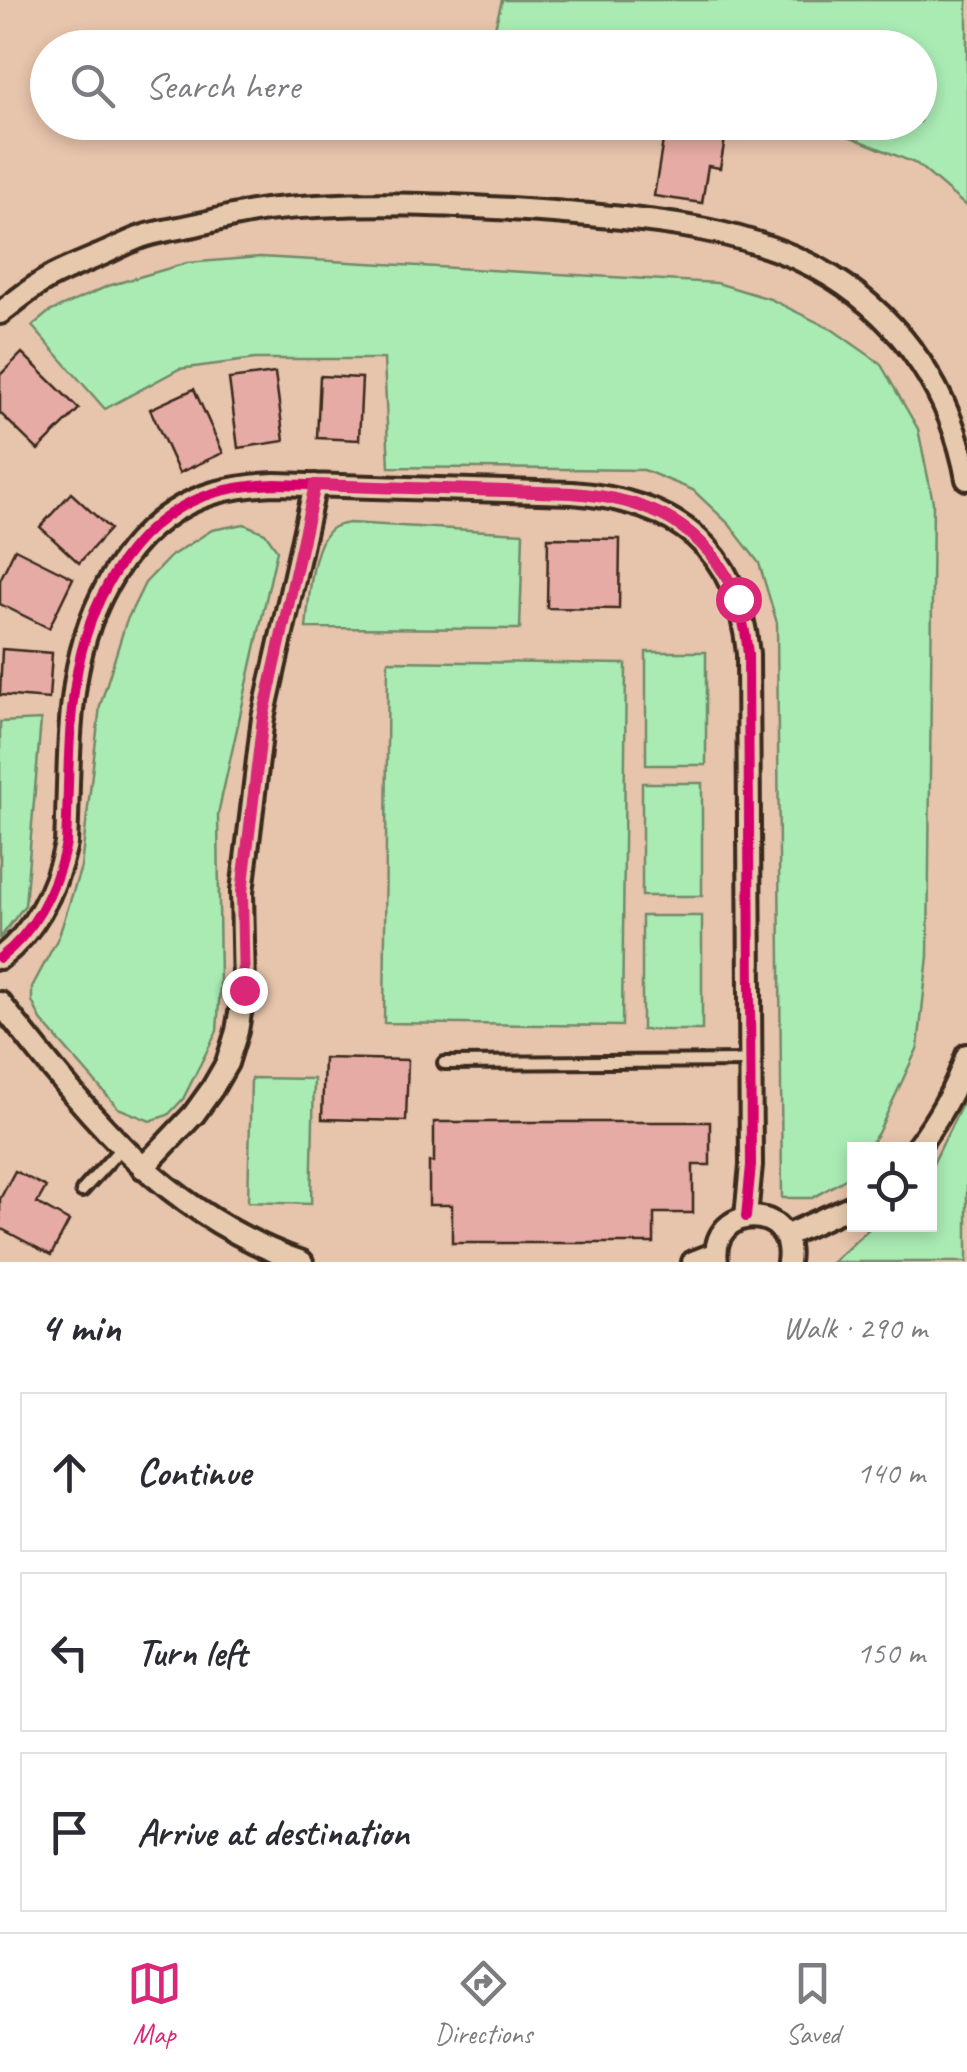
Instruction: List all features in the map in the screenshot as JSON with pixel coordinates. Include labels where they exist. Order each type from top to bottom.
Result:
[{"type":"street","points":[[0,313],[48,278],[146,235],[262,211],[462,206],[654,221],[702,229],[762,246],[817,269],[866,301],[888,321],[925,368],[948,412],[967,479]]},
{"type":"street","points":[[0,958],[38,918],[58,876],[66,844],[73,703],[87,631],[116,570],[156,523],[210,494],[241,486],[274,484],[601,495],[628,501],[665,516],[697,537],[714,555],[728,576],[745,625],[751,1165],[746,1217]]},
{"type":"street","points":[[142,1168],[212,1090],[237,1032],[244,990],[242,892],[263,718],[315,485]]},
{"type":"street","points":[[0,1003],[82,1106],[142,1168],[205,1216],[268,1250],[302,1262]]},
{"type":"street","points":[[922,1142],[952,1094],[967,1055]]},
{"type":"street","points":[[785,1236],[847,1208]]},
{"type":"street","points":[[693,1262],[716,1258],[723,1232],[731,1224],[746,1217],[758,1217],[778,1227],[785,1236],[788,1262]]},
{"type":"lane","points":[[444,1063],[750,1061]]},
{"type":"lane","points":[[82,1190],[122,1146]]},
{"type":"green space","points":[[502,0],[967,0],[967,207],[917,164],[858,140],[937,140],[937,30],[494,30]]},
{"type":"green space","points":[[260,257],[717,283],[770,299],[833,330],[880,363],[918,429],[933,502],[928,956],[918,1047],[872,1142],[847,1142],[847,1178],[812,1198],[782,1198],[777,623],[759,563],[729,524],[693,490],[644,470],[389,467],[384,359],[255,359],[179,369],[105,409],[32,326],[49,312],[108,286],[187,263]]},
{"type":"green space","points":[[349,523],[523,533],[520,629],[306,628],[312,573],[320,545],[334,527]]},
{"type":"green space","points":[[244,524],[265,533],[277,550],[218,814],[217,1031],[183,1099],[168,1115],[150,1121],[118,1108],[41,1020],[32,1001],[32,987],[59,936],[81,867],[100,706],[126,622],[145,583],[171,556],[212,530]]},
{"type":"green space","points":[[646,652],[706,652],[706,765],[646,765]]},
{"type":"green space","points":[[388,661],[626,664],[622,1026],[384,1023]]},
{"type":"green space","points":[[41,720],[25,905],[0,938],[0,722]]},
{"type":"green space","points":[[642,783],[702,783],[702,896],[642,896]]},
{"type":"green space","points":[[642,916],[702,916],[702,1030],[642,1030]]},
{"type":"green space","points":[[251,1078],[314,1079],[311,1204],[248,1202]]},
{"type":"green space","points":[[967,1094],[967,1262],[833,1262],[865,1232],[937,1232],[937,1156]]},
{"type":"building","points":[[663,140],[725,140],[720,168],[708,166],[702,203],[654,196]]},
{"type":"building","points":[[22,353],[79,409],[38,450],[0,413],[0,375]]},
{"type":"building","points":[[275,373],[284,441],[238,448],[229,379]]},
{"type":"building","points":[[320,376],[362,378],[359,440],[317,438]]},
{"type":"building","points":[[194,389],[223,453],[179,473],[150,409]]},
{"type":"building","points":[[71,493],[110,529],[79,563],[40,527]]},
{"type":"building","points":[[548,538],[620,539],[619,609],[547,608]]},
{"type":"building","points":[[15,549],[73,578],[49,628],[0,604],[0,580]]},
{"type":"building","points":[[2,649],[52,653],[49,699],[0,695]]},
{"type":"building","points":[[324,1058],[408,1060],[406,1121],[322,1119]]},
{"type":"building","points":[[434,1122],[710,1122],[710,1165],[693,1165],[693,1213],[654,1213],[654,1243],[452,1243],[452,1205],[429,1205]]},
{"type":"building","points":[[15,1171],[46,1187],[37,1203],[69,1221],[51,1255],[0,1228],[0,1199]]},
{"type":"cycle path","points":[[0,958],[35,921],[62,861],[74,689],[95,611],[123,560],[162,519],[214,493],[275,484],[572,493],[642,506],[695,536],[715,558],[731,584],[742,616],[748,654],[751,1165],[746,1217]]},
{"type":"route","points":[[244,990],[242,892],[263,718],[315,485],[572,493],[628,501],[654,510],[697,537],[728,576],[738,599]]}]
